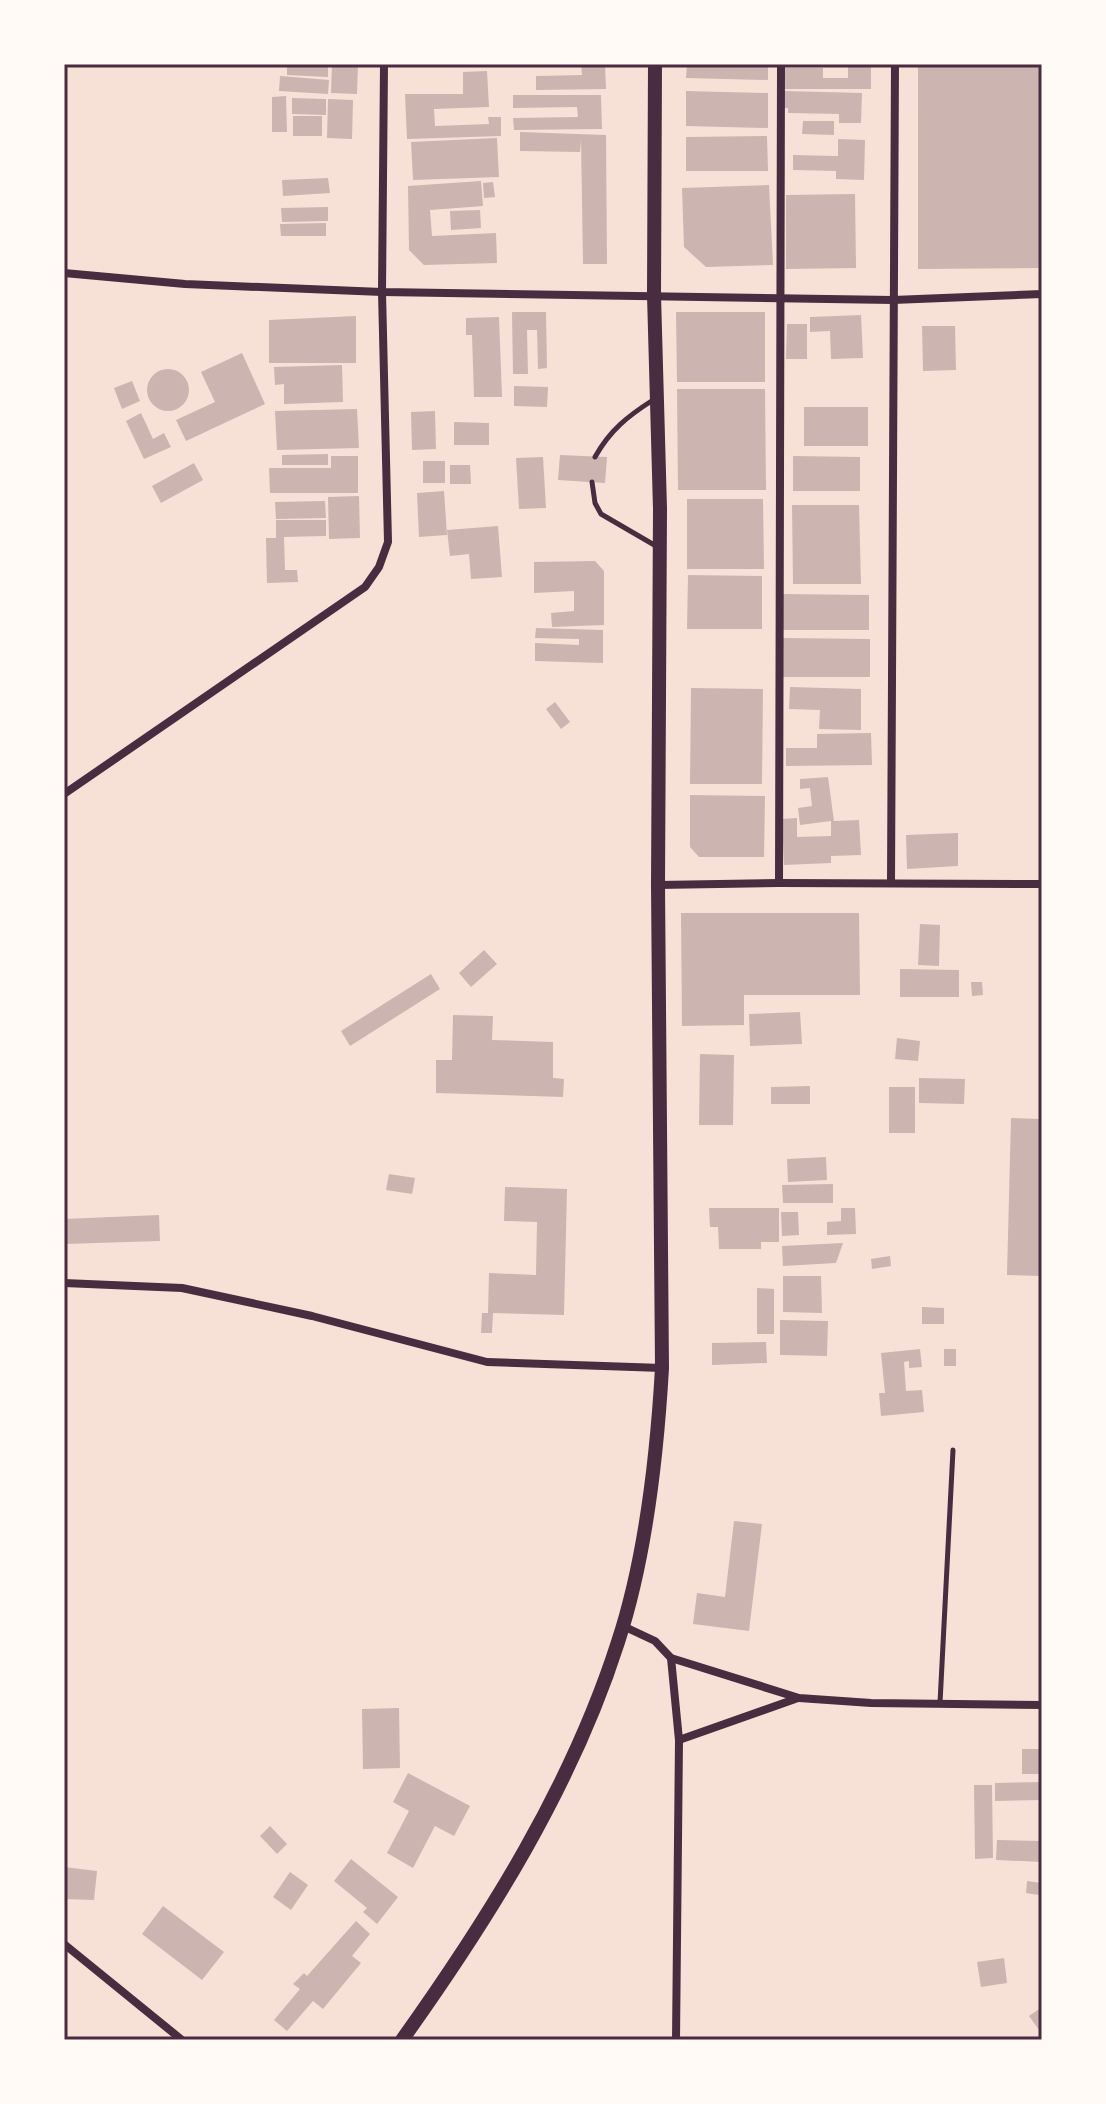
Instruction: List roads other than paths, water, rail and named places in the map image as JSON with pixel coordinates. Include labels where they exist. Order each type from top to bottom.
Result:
[{"type":"main road","points":[[402,2040],[445,1981],[497,1898],[552,1800],[598,1697],[623,1626],[644,1525],[658,1433],[662,1368],[655,64]]},
{"type":"street","points":[[64,794],[365,587],[379,567],[388,542],[382,292],[384,64]]},
{"type":"street","points":[[779,883],[781,64]]},
{"type":"street","points":[[891,883],[895,64]]},
{"type":"street","points":[[64,273],[185,284],[382,292],[893,300],[1042,294]]},
{"type":"street","points":[[658,885],[1042,884]]},
{"type":"street","points":[[64,1283],[182,1288],[312,1316],[487,1362],[662,1368]]},
{"type":"street","points":[[623,1626],[655,1641],[671,1658],[799,1698],[1042,1705]]},
{"type":"street","points":[[671,1658],[679,1740],[676,2040]]},
{"type":"street","points":[[679,1740],[799,1698]]},
{"type":"street","points":[[64,1944],[182,2040]]},
{"type":"lane","points":[[595,457],[606,437],[627,416],[657,399]]},
{"type":"lane","points":[[592,482],[595,503],[601,514],[660,549]]},
{"type":"lane","points":[[940,1704],[953,1450]]}]
